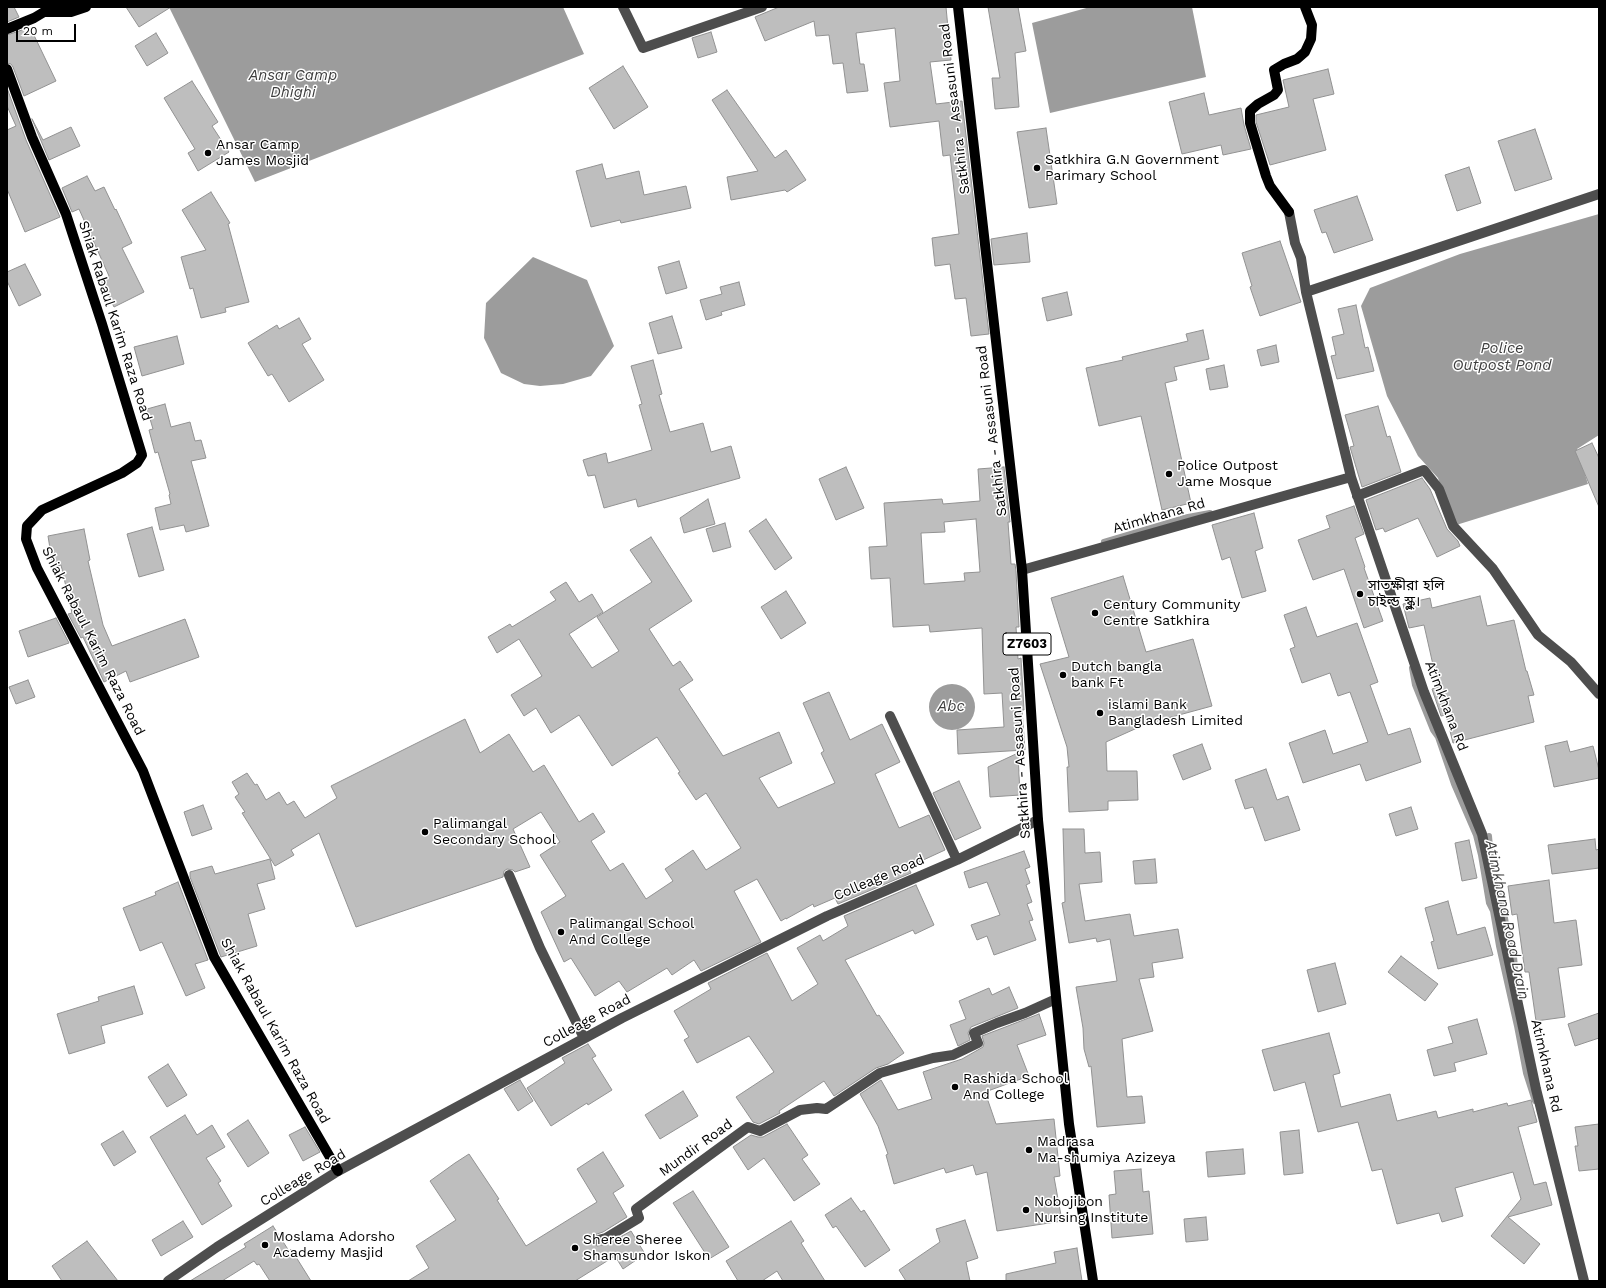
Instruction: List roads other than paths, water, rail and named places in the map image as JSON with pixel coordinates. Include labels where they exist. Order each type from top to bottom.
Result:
[{"type":"main road","points":[[7,29],[19,25],[44,12],[72,12],[86,7]]},
{"type":"main road","name":"Satkhira - Assasuni Road","points":[[958,7],[1022,570],[1038,820],[1069,1124],[1093,1281]]},
{"type":"main road","points":[[1289,212],[1270,186],[1266,176],[1250,123],[1250,111],[1258,104],[1274,95],[1278,90],[1274,70],[1297,59],[1305,52],[1311,39],[1312,25],[1305,7]]},
{"type":"main road","name":"Shiak Rabaul Karim Raza Road","points":[[7,69],[32,137],[66,214],[102,324],[142,455],[137,463],[122,473],[42,510],[27,526],[26,539],[37,568],[143,771],[214,958],[338,1171]]},
{"type":"street","points":[[623,7],[642,48],[762,7]]},
{"type":"street","points":[[1306,292],[1599,194]]},
{"type":"street","points":[[1289,212],[1295,243],[1301,258],[1306,292],[1351,477]]},
{"type":"street","points":[[1357,496],[1424,470],[1438,489],[1452,526],[1493,570],[1538,635],[1571,662],[1599,694]]},
{"type":"street","name":"Atimkhana Rd","points":[[1022,570],[1351,477],[1424,692],[1482,834],[1536,1089],[1584,1281]]},
{"type":"street","points":[[890,716],[957,860]]},
{"type":"street","name":"Colleage Road","points":[[168,1281],[217,1247],[338,1171],[584,1038],[827,916],[957,860],[1038,820]]},
{"type":"street","points":[[508,875],[540,948],[584,1038]]},
{"type":"street","name":"Mundir Road","points":[[598,1240],[606,1238],[639,1218],[636,1209],[748,1127],[760,1131],[800,1110],[826,1109],[880,1073],[933,1058],[953,1055],[978,1043],[974,1033],[1056,999]]},
{"type":"water","name":"Ansar Camp Dhighi","points":[[169,7],[563,7],[584,54],[255,182]]},
{"type":"water","points":[[1090,7],[1192,7],[1206,77],[1050,113],[1032,23]]},
{"type":"water","name":"Police Outpost Pond","points":[[1599,214],[1599,435],[1577,449],[1588,484],[1453,526],[1438,478],[1418,456],[1387,396],[1361,306],[1370,288],[1460,254]]},
{"type":"water","points":[[533,257],[587,280],[614,346],[591,376],[563,384],[540,386],[524,384],[501,373],[484,338],[486,303]]},
{"type":"water","name":"Abc","points":[[952,684],[965,688],[971,694],[975,707],[971,720],[965,726],[952,730],[939,726],[933,720],[929,707],[933,694],[939,688]]},
{"type":"waterway","points":[[1104,542],[1188,517],[1210,513]]},
{"type":"waterway","name":"Atimkhana Road Drain","points":[[1412,668],[1415,685],[1433,730],[1438,737],[1454,784],[1476,835],[1489,903],[1493,911],[1526,1073],[1535,1101]]},
{"type":"waterway","points":[[1489,836],[1491,858]]},
{"type":"waterway","points":[[1497,885],[1507,930],[1513,947],[1515,967]]},
{"type":"place","name":"Ansar Camp James Mosjid","points":[[208,153]]},
{"type":"place","name":"Satkhira G.N Government Parimary School","points":[[1037,168]]},
{"type":"place","name":"Police Outpost Jame Mosque","points":[[1169,474]]},
{"type":"place","name":"সাতক্ষীরা হলি চাইল্ড স্কুল।","points":[[1360,594]]},
{"type":"place","name":"Century Community Centre Satkhira","points":[[1095,613]]},
{"type":"place","name":"Dutch bangla bank Ft","points":[[1063,675]]},
{"type":"place","name":"islami Bank Bangladesh Limited","points":[[1100,713]]},
{"type":"place","name":"Palimangal Secondary School","points":[[425,832]]},
{"type":"place","name":"Palimangal School And College","points":[[561,932]]},
{"type":"place","name":"Rashida School And College","points":[[955,1087]]},
{"type":"place","name":"Madrasa Ma-shumiya Azizeya","points":[[1029,1150]]},
{"type":"place","name":"Nobojibon Nursing Institute","points":[[1026,1210]]},
{"type":"place","name":"Moslama Adorsho Academy Masjid","points":[[265,1245]]},
{"type":"place","name":"Sheree Sheree Shamsundor Iskon","points":[[575,1248]]}]
